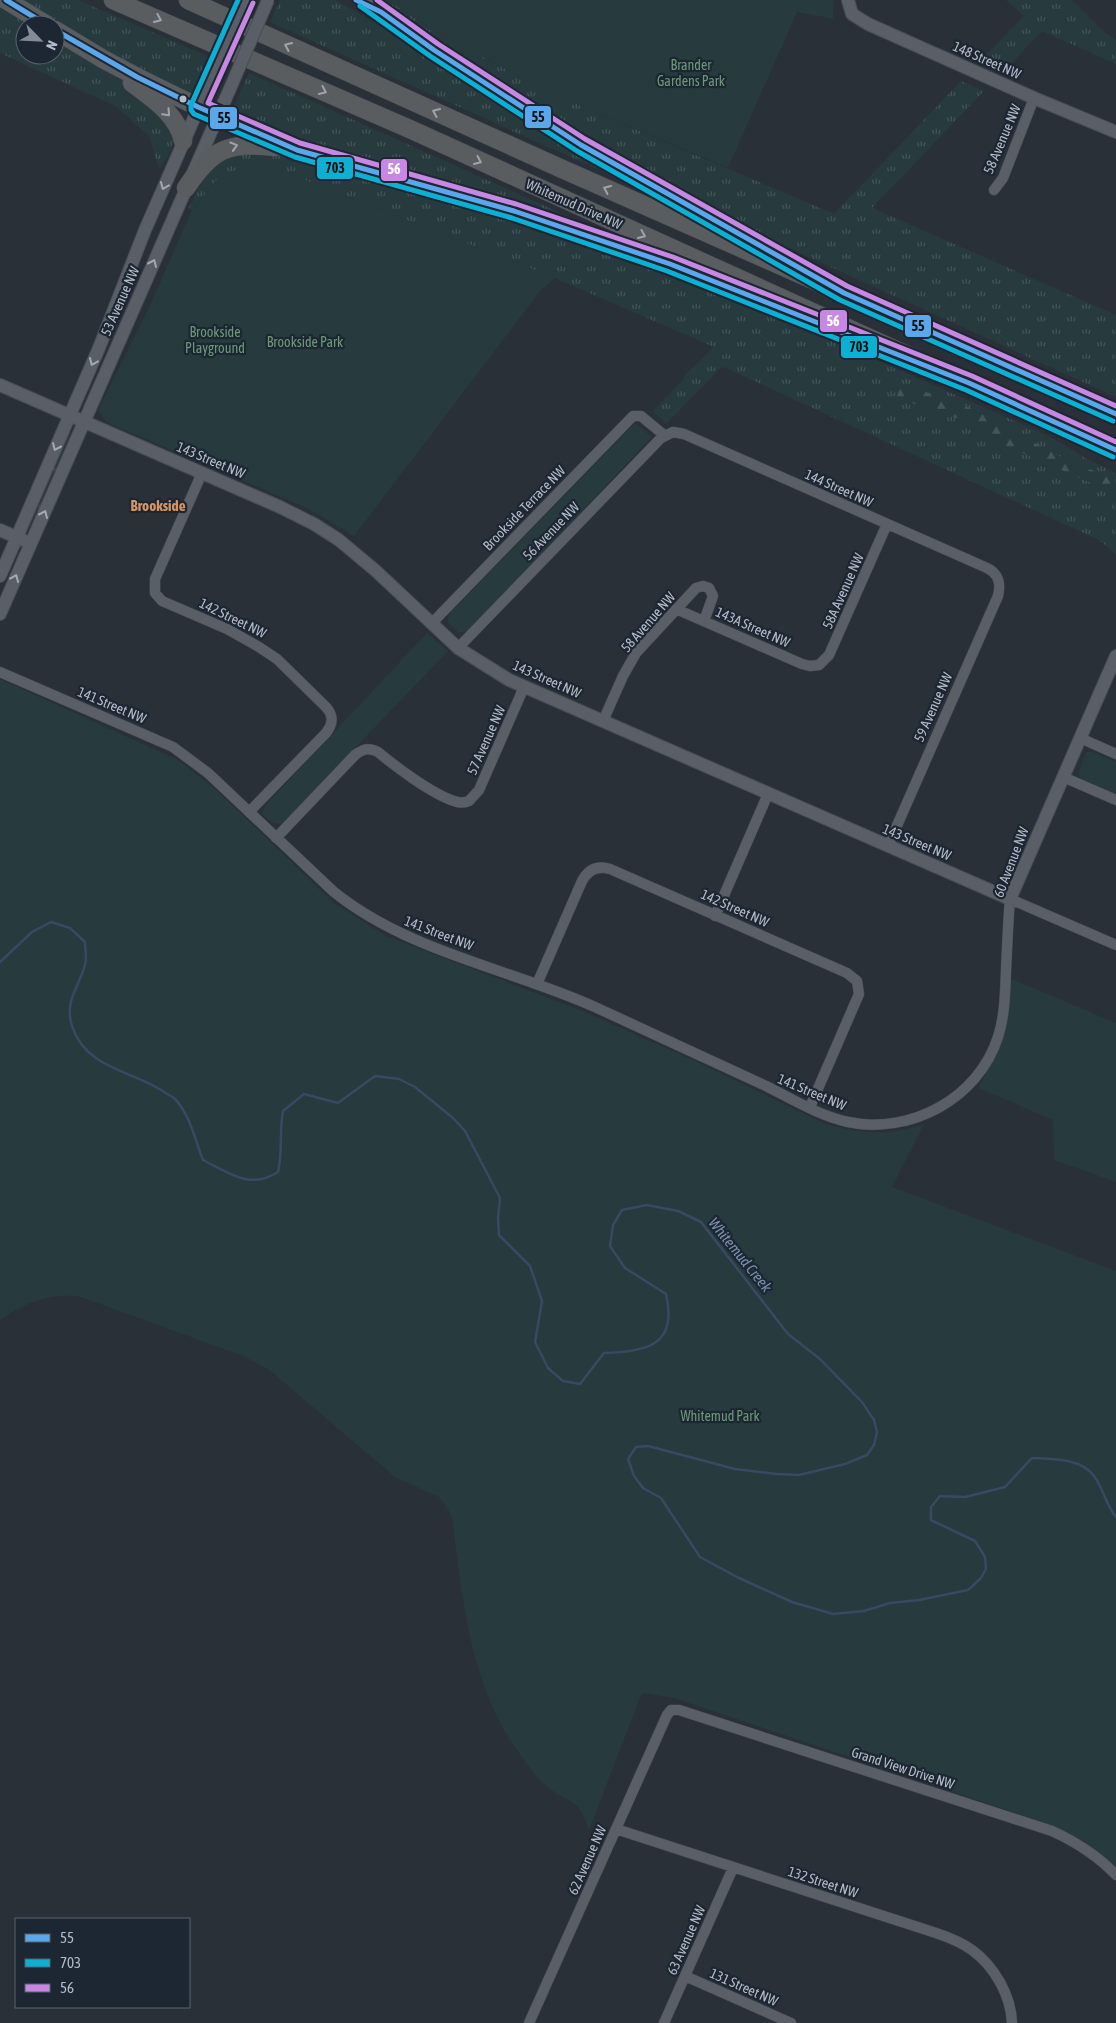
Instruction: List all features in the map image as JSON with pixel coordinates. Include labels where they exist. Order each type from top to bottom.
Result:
[{"type":"highway","points":[[6,0],[31,15]]},
{"type":"highway","name":"Whitemud Drive NW","points":[[113,0],[412,130],[1116,450]]},
{"type":"highway","name":"Whitemud Drive NW","points":[[188,0],[560,168],[1116,414]]},
{"type":"highway","points":[[356,0],[381,12]]},
{"type":"highway","points":[[364,0],[434,50],[581,145],[844,293]]},
{"type":"highway","points":[[65,36],[103,59],[198,107],[297,150],[514,211],[670,264],[969,383]]},
{"type":"highway","points":[[103,59],[154,99],[178,126],[183,141]]},
{"type":"highway","points":[[186,188],[202,165],[219,152],[230,147],[253,144],[297,150]]},
{"type":"street","name":"53 Avenue NW","points":[[0,576],[70,416],[183,141],[246,0]]},
{"type":"street","name":"53 Avenue NW","points":[[0,614],[268,0]]},
{"type":"street","name":"148 Street NW","points":[[849,5],[855,18],[1034,98],[1116,132]]},
{"type":"street","name":"58 Avenue NW","points":[[994,190],[1002,178],[1034,98]]},
{"type":"street","name":"143 Street NW","points":[[0,385],[280,507],[327,532],[364,560],[458,648],[488,668],[524,687],[1116,945]]},
{"type":"street","name":"Brookside Terrace NW","points":[[431,624],[633,416],[640,415],[664,435]]},
{"type":"street","name":"144 Street NW","points":[[664,435],[678,432],[684,434],[987,568],[996,574],[999,579]]},
{"type":"street","name":"56 Avenue NW","points":[[458,648],[664,435]]},
{"type":"street","name":"142 Street NW","points":[[202,473],[155,579],[155,593],[162,601],[241,636],[268,653],[326,707],[330,712],[332,720],[326,733],[249,812]]},
{"type":"street","name":"58A Avenue NW","points":[[819,665],[829,655],[887,524]]},
{"type":"street","points":[[0,530],[31,543]]},
{"type":"street","name":"59 Avenue NW","points":[[888,846],[998,596],[999,579]]},
{"type":"street","name":"58 Avenue NW","points":[[603,721],[623,676],[636,654],[696,588],[707,587],[712,594],[712,599],[704,621]]},
{"type":"street","name":"143A Street NW","points":[[676,609],[802,664],[810,666],[819,665]]},
{"type":"street","name":"60 Avenue NW","points":[[918,1118],[940,1108],[957,1096],[980,1072],[992,1050],[1004,1013],[1010,899],[1116,656]]},
{"type":"street","name":"141 Street NW","points":[[0,672],[173,748],[208,774],[334,892],[386,928],[537,984],[602,1011],[836,1118],[857,1123],[888,1124],[918,1118]]},
{"type":"street","name":"57 Avenue NW","points":[[276,838],[355,755],[364,749],[378,752],[420,782],[450,800],[458,802],[469,801],[479,790],[524,687]]},
{"type":"street","points":[[1080,738],[1116,754]]},
{"type":"street","points":[[1062,777],[1116,800]]},
{"type":"street","points":[[714,916],[768,794]]},
{"type":"street","name":"142 Street NW","points":[[537,984],[582,881],[587,873],[594,868],[601,867],[610,869],[847,973],[859,985],[858,999],[810,1107]]},
{"type":"street","name":"62 Avenue NW","points":[[529,2023],[667,1715],[672,1710]]},
{"type":"street","name":"Grand View Drive NW","points":[[672,1710],[679,1710],[1052,1831],[1081,1845],[1094,1854],[1116,1875]]},
{"type":"street","name":"132 Street NW","points":[[616,1829],[936,1932],[957,1941],[972,1950],[986,1962],[1004,1989],[1009,2002],[1012,2023]]},
{"type":"street","name":"63 Avenue NW","points":[[664,2023],[734,1868]]},
{"type":"street","name":"131 Street NW","points":[[685,1976],[792,2023]]},
{"type":"green space","points":[[15,0],[78,0],[210,57],[191,95],[145,74],[65,28],[65,15],[41,15]]},
{"type":"green space","points":[[280,0],[335,0],[404,39],[626,177],[624,181],[270,22]]},
{"type":"green space","points":[[375,0],[388,0],[436,32],[551,93],[834,214],[961,81],[984,91],[872,208],[1116,315],[1116,397],[789,248],[696,201],[583,139]]},
{"type":"green space","name":"Brander Gardens Park","points":[[388,0],[834,0],[834,19],[797,12],[728,168],[551,93],[436,32]]},
{"type":"green space","points":[[1006,0],[1072,0],[1106,34],[1116,40],[1116,64],[1042,31],[1004,71],[980,61],[1024,16]]},
{"type":"green space","points":[[0,5],[16,15],[15,60],[0,53]]},
{"type":"green space","points":[[65,46],[124,82],[150,101],[173,134],[173,144],[169,154],[159,169],[149,136],[115,106],[26,65],[65,65]]},
{"type":"green space","points":[[249,73],[612,236],[273,134],[231,113]]},
{"type":"green space","points":[[257,149],[432,195],[563,233],[672,273],[1047,435],[1087,459],[1116,473],[1116,554],[1099,540],[726,368],[722,367],[666,424],[653,411],[684,379],[684,376],[714,347],[555,278],[289,174],[219,177],[192,210],[189,208],[200,185],[216,165],[233,155]]},
{"type":"green space","name":"Brookside Park","points":[[253,163],[289,174],[555,278],[541,290],[354,536],[307,508],[106,422],[98,410],[151,303],[192,210],[219,177]]},
{"type":"green space","points":[[901,386],[945,397],[978,412],[1068,461],[1105,475],[1116,482],[1116,494],[984,436],[978,424],[927,410],[897,396]]},
{"type":"green space","points":[[635,423],[652,437],[468,631],[459,633],[447,622],[450,613]]},
{"type":"green space","points":[[70,432],[70,440],[34,523],[27,529]]},
{"type":"green space","points":[[427,633],[448,651],[282,824],[273,823],[262,814],[265,806]]},
{"type":"green space","name":"Whitemud Park","points":[[0,679],[176,759],[214,788],[335,904],[386,936],[580,1010],[693,1060],[826,1124],[864,1132],[887,1132],[924,1124],[892,1187],[1116,1271],[1116,1874],[1084,1841],[1040,1821],[674,1698],[642,1693],[589,1830],[577,1806],[545,1785],[530,1768],[501,1723],[488,1696],[470,1638],[464,1608],[452,1517],[439,1497],[395,1477],[268,1369],[243,1356],[81,1297],[59,1296],[38,1300],[0,1320]]},
{"type":"green space","points":[[1086,752],[1093,752],[1116,762],[1116,794],[1081,779],[1078,774]]},
{"type":"green space","points":[[1012,979],[1116,1023],[1116,1182],[1054,1160],[1053,1120],[979,1088],[998,1046]]},
{"type":"waterway","name":"Whitemud Creek","points":[[0,962],[32,932],[51,922],[70,928],[85,942],[85,965],[73,994],[70,1009],[72,1026],[79,1040],[87,1051],[98,1059],[149,1083],[174,1098],[180,1104],[188,1119],[203,1160],[240,1178],[258,1180],[278,1172],[283,1111],[304,1094],[338,1103],[375,1076],[399,1079],[415,1087],[453,1118],[465,1131],[500,1198],[499,1235],[530,1266],[542,1301],[535,1342],[548,1368],[563,1381],[580,1384],[604,1353],[634,1351],[646,1347],[656,1342],[663,1335],[667,1325],[669,1311],[666,1294],[625,1268],[610,1246],[613,1225],[622,1210],[647,1205],[678,1211],[701,1222],[788,1334],[820,1359],[862,1402],[874,1420],[877,1432],[874,1445],[867,1455],[845,1464],[799,1475],[735,1469],[648,1446],[636,1447],[628,1459],[634,1476],[643,1488],[661,1498],[700,1557],[737,1577],[792,1602],[833,1614],[864,1611],[890,1603],[919,1600],[968,1590],[981,1578],[986,1569],[985,1557],[975,1541],[931,1520],[931,1507],[940,1496],[965,1497],[1005,1487],[1032,1458],[1057,1459],[1074,1463],[1089,1470],[1116,1517]]},
{"type":"transit line","name":"55","points":[[6,0],[31,15]]},
{"type":"transit line","name":"703","points":[[238,0],[191,105],[191,110],[194,114],[295,157],[512,218],[667,271],[966,390],[1113,457]]},
{"type":"transit line","name":"55","points":[[356,0],[381,12],[434,50],[581,145],[844,293],[1116,414]]},
{"type":"transit line","name":"56","points":[[377,0],[438,44],[585,139],[847,286],[1116,406]]},
{"type":"transit line","name":"56","points":[[253,3],[208,103],[300,143],[516,204],[673,257],[972,376],[1116,442]]},
{"type":"transit line","name":"703","points":[[360,6],[430,56],[577,151],[840,300],[1113,421]]},
{"type":"transit line","name":"55","points":[[65,36],[137,77],[198,107],[297,150],[514,211],[670,264],[969,383],[1116,450]]},
{"type":"district","name":"Brookside","points":[[158,506]]},
{"type":"park label","name":"Brookside Playground","points":[[215,340]]}]
